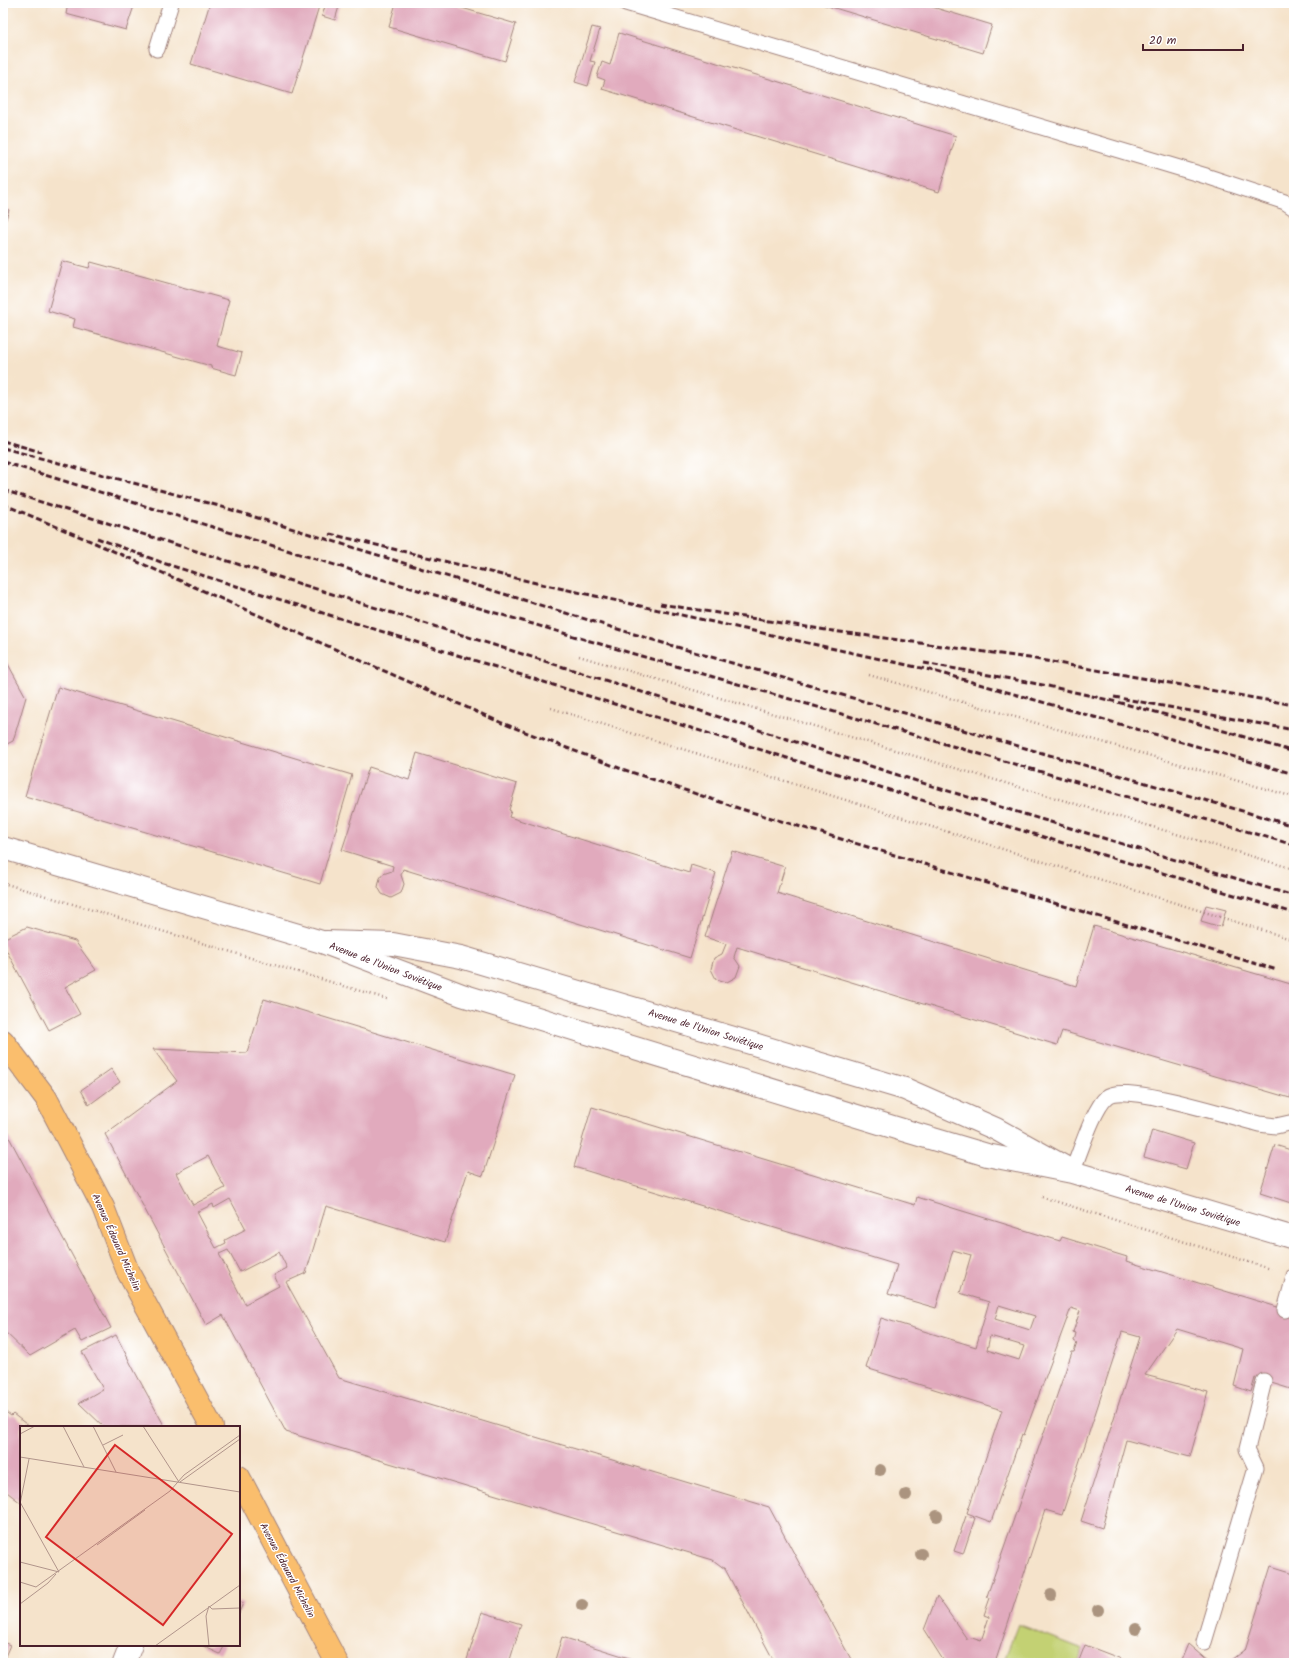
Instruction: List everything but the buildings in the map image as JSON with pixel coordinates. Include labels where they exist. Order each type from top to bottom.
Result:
[{"type":"main road","name":"Avenue Édouard Michelin","points":[[3,1041],[46,1098],[103,1207],[128,1272],[211,1426]]},
{"type":"main road","name":"Avenue Édouard Michelin","points":[[240,1479],[337,1663]]},
{"type":"street","name":"Avenue de l'Union Soviétique","points":[[3,848],[322,942],[462,995],[987,1156],[1072,1172],[1294,1238]]},
{"type":"street","name":"Avenue de l'Union Soviétique","points":[[322,942],[393,944],[461,957],[905,1089],[996,1129],[1072,1172]]},
{"type":"street","points":[[124,1663],[132,1646]]},
{"type":"lane","points":[[157,50],[170,3]]},
{"type":"lane","points":[[626,3],[1199,174],[1285,202],[1294,208]]},
{"type":"lane","points":[[1072,1172],[1099,1107],[1108,1096],[1122,1092],[1156,1097],[1259,1124],[1276,1126],[1294,1122]]},
{"type":"lane","points":[[1285,1310],[1294,1277]]},
{"type":"lane","points":[[1204,1642],[1256,1468],[1247,1449],[1264,1381]]},
{"type":"path","points":[[579,656],[1294,869]]},
{"type":"path","points":[[869,675],[1294,797]]},
{"type":"path","points":[[551,708],[1294,940]]},
{"type":"green space","points":[[1018,1624],[1083,1649],[1078,1663],[1003,1663]]},
{"type":"railway","points":[[3,441],[41,452]]},
{"type":"railway","points":[[3,448],[219,506],[663,643],[1294,826]]},
{"type":"railway","points":[[3,462],[364,574],[1294,845]]},
{"type":"railway","points":[[3,490],[614,683],[935,787],[1294,896]]},
{"type":"railway","points":[[3,504],[95,543],[502,723],[619,768],[738,808],[1277,970]]},
{"type":"railway","points":[[330,534],[532,582],[930,670],[1294,774]]},
{"type":"railway","points":[[97,538],[166,564],[928,802],[1294,913]]},
{"type":"railway","points":[[660,604],[833,631],[1029,658],[1294,705]]},
{"type":"railway","points":[[924,663],[1038,684],[1102,699],[1199,724],[1294,752]]},
{"type":"railway","points":[[1114,697],[1294,730]]}]
